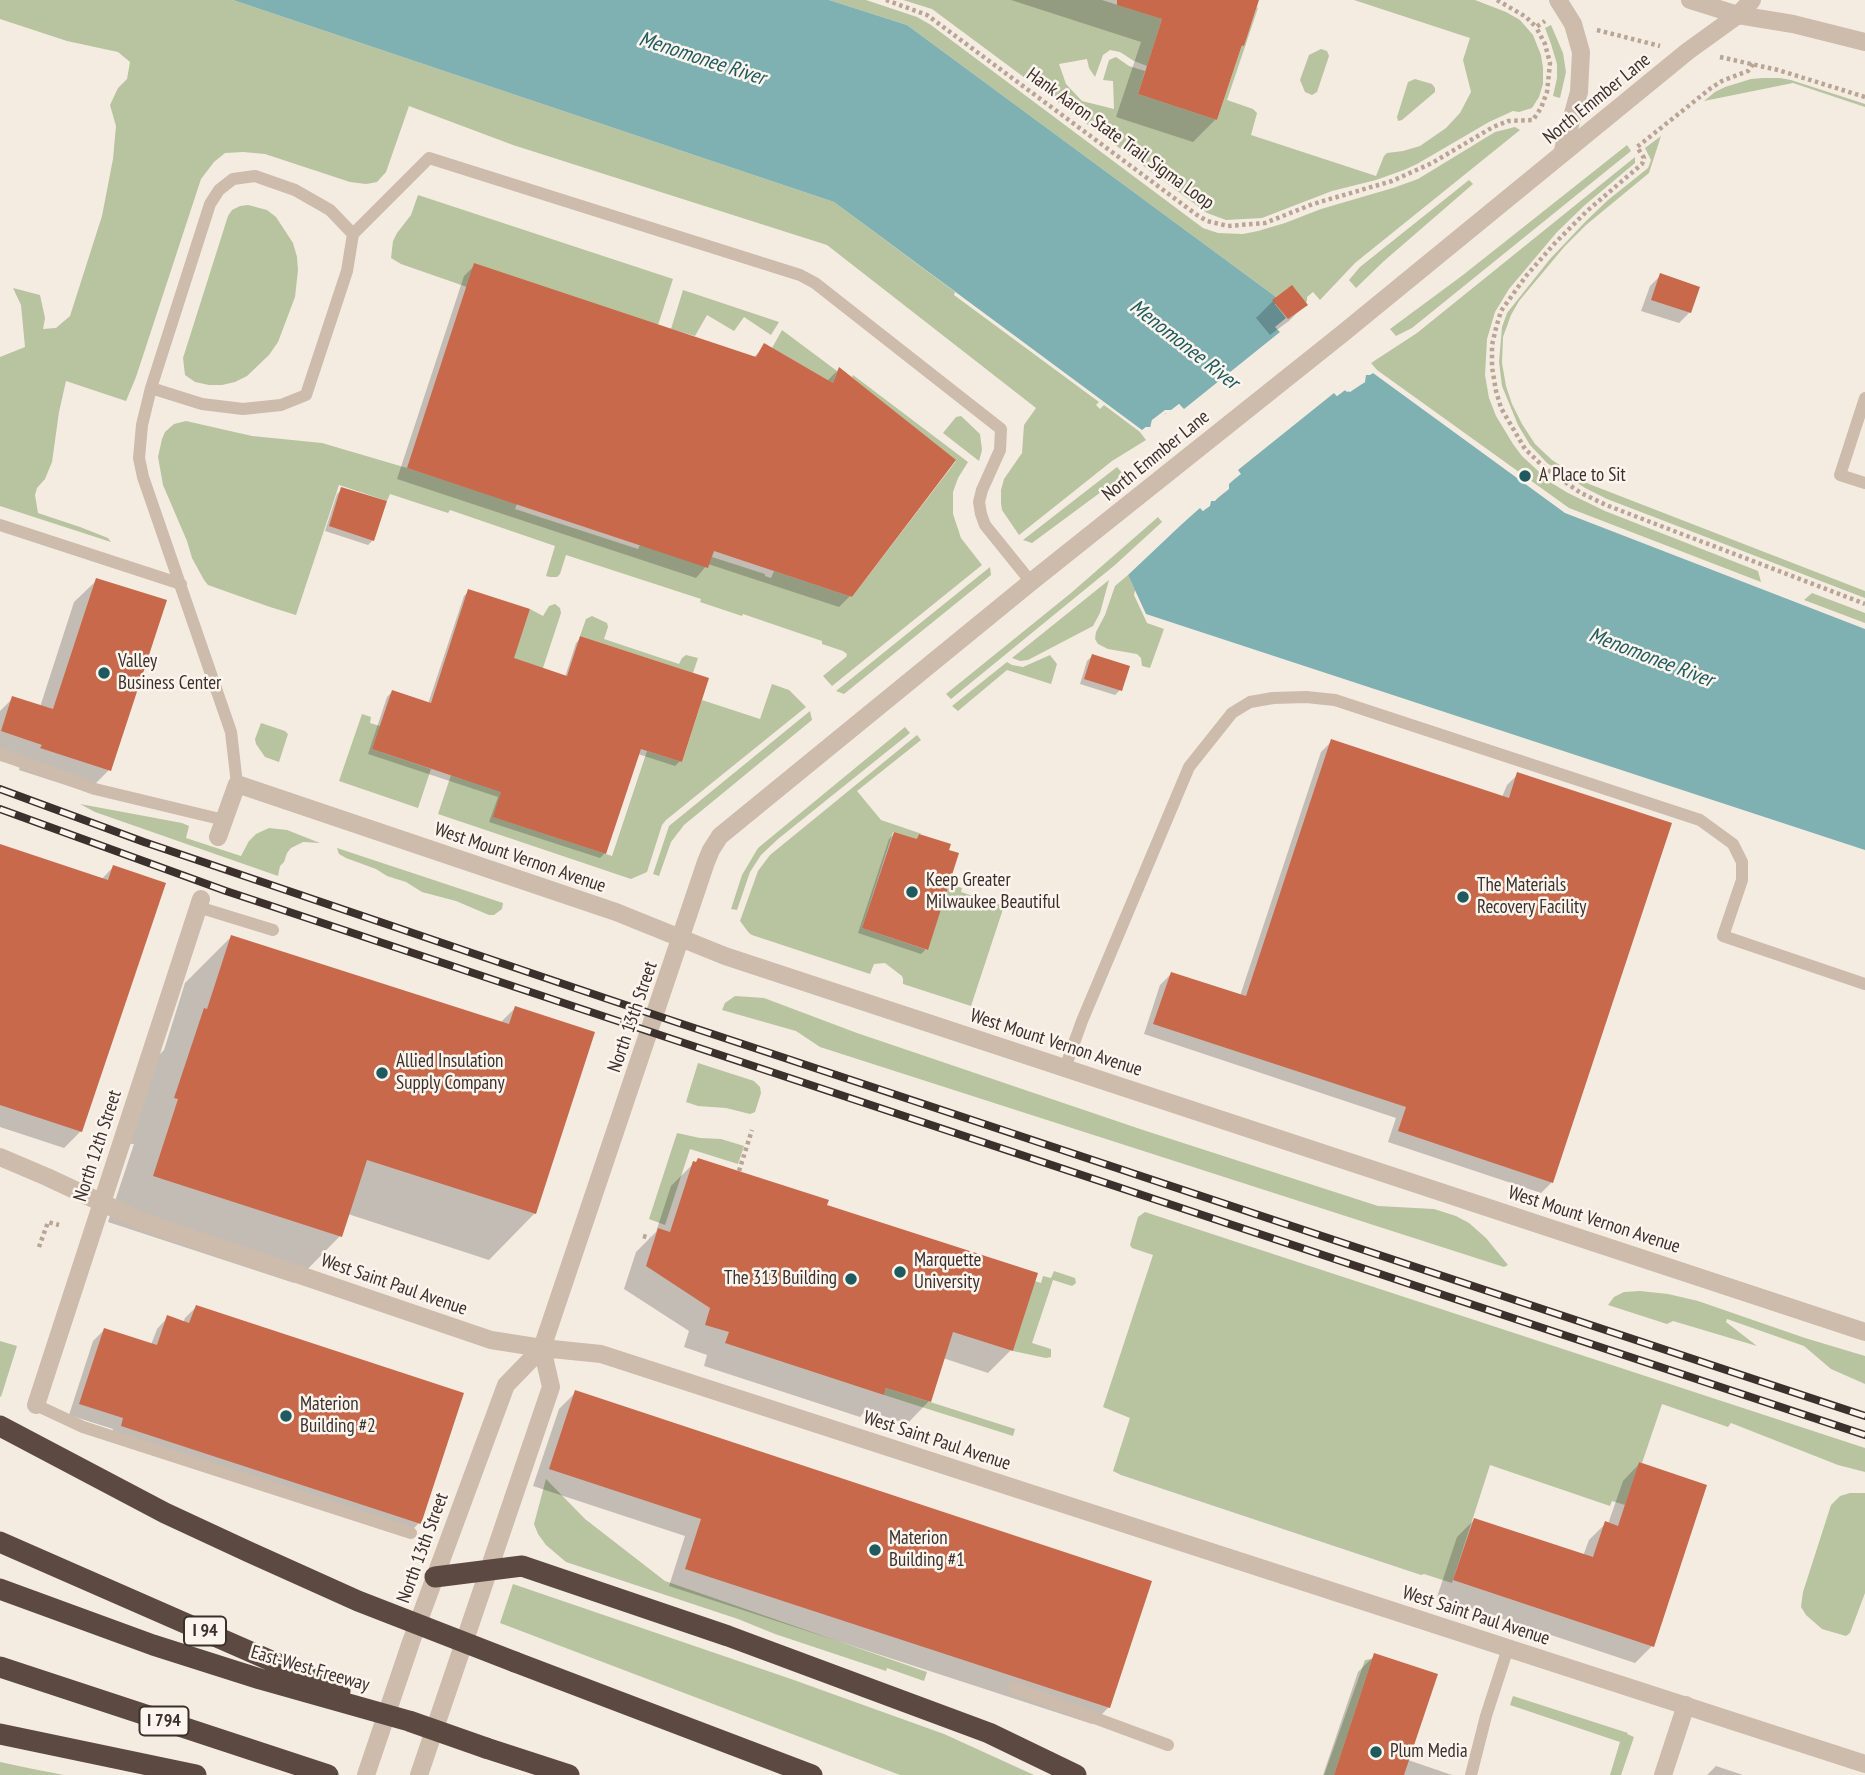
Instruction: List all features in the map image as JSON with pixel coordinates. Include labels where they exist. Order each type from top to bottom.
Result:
[{"type":"highway","points":[[0,1426],[165,1513],[358,1601],[811,1775]]},
{"type":"highway","name":"I 94","points":[[0,1542],[409,1721]]},
{"type":"highway","points":[[435,1577],[523,1566],[728,1636],[989,1733],[1076,1775]]},
{"type":"highway","name":"East-West Freeway","points":[[0,1589],[153,1645],[260,1679],[409,1721],[569,1775]]},
{"type":"highway","name":"I 794","points":[[0,1667],[328,1775]]},
{"type":"highway","points":[[0,1734],[196,1775]]},
{"type":"street","points":[[1558,0],[1573,24],[1581,52],[1580,92],[1562,154]]},
{"type":"street","points":[[1690,0],[1738,15],[1793,24],[1865,42]]},
{"type":"street","name":"North Emmber Lane","points":[[681,938],[706,862],[720,836],[1688,51],[1738,15],[1752,0]]},
{"type":"street","points":[[221,828],[237,784]]},
{"type":"street","name":"West Mount Vernon Avenue","points":[[237,784],[616,912],[724,956],[1865,1332]]},
{"type":"street","name":"North 12th Street","points":[[36,1405],[199,903]]},
{"type":"street","name":"North 13th Street","points":[[366,1775],[506,1385],[542,1348],[681,938]]},
{"type":"street","name":"West Saint Paul Avenue","points":[[0,1157],[141,1221],[491,1340],[601,1354],[1865,1764]]},
{"type":"street","points":[[419,1775],[551,1387],[542,1348]]},
{"type":"street","points":[[1663,1775],[1686,1706]]},
{"type":"lane","points":[[151,388],[202,404],[243,409],[281,405],[306,396],[346,271],[353,234],[429,158],[800,275],[815,283],[1001,429],[1000,450],[979,502],[981,514],[985,525],[1031,582]]},
{"type":"lane","points":[[237,784],[231,732],[150,499],[139,458],[142,425],[151,388],[210,204],[219,190],[233,179],[255,176],[295,190],[330,210],[353,234]]},
{"type":"lane","points":[[1865,398],[1840,475],[1865,483]]},
{"type":"lane","points":[[0,525],[181,584]]},
{"type":"lane","points":[[1065,1068],[1082,1021],[1189,767],[1232,713],[1250,702],[1273,698],[1335,700],[1700,820],[1733,844],[1742,862],[1742,880],[1723,936],[1865,984]]},
{"type":"lane","points":[[0,754],[95,789],[221,828]]},
{"type":"lane","points":[[199,903],[272,930]]},
{"type":"lane","points":[[36,1405],[83,1427],[411,1533]]},
{"type":"lane","points":[[1471,1775],[1486,1716],[1508,1648]]},
{"type":"lane","points":[[1014,1688],[1168,1745]]},
{"type":"path","name":"Hank Aaron State Trail Sigma Loop","points":[[886,0],[927,15],[1197,215],[1207,221],[1228,226],[1265,223],[1313,204],[1392,181],[1432,163],[1493,127],[1508,121],[1533,120],[1547,92],[1549,73],[1545,44],[1536,27]]},
{"type":"path","points":[[1497,0],[1526,16],[1536,27],[1547,19]]},
{"type":"path","points":[[1593,28],[1649,44]]},
{"type":"path","points":[[1734,59],[1865,97]]},
{"type":"path","points":[[1753,64],[1748,71],[1711,88],[1637,147],[1644,158],[1642,164],[1587,211],[1526,276],[1501,311],[1492,345],[1496,391],[1501,408],[1525,449],[1545,468],[1581,493],[1865,604]]},
{"type":"path","points":[[739,1171],[752,1130]]},
{"type":"path","points":[[39,1247],[48,1222],[59,1225]]},
{"type":"path","points":[[643,1236],[650,1238]]},
{"type":"green space","points":[[0,0],[233,0],[834,202],[1099,402],[1096,405],[1100,409],[1104,405],[1140,432],[1146,440],[1112,461],[1019,535],[1002,510],[1001,490],[1004,479],[1022,453],[1024,425],[1036,408],[827,245],[513,145],[409,106],[386,172],[377,182],[350,182],[265,154],[243,152],[225,153],[201,179],[126,401],[66,381],[52,462],[35,495],[38,513],[108,538],[111,542],[0,506],[0,357],[25,347],[21,305],[13,288],[40,295],[45,318],[43,329],[56,328],[70,316],[102,216],[113,159],[116,126],[110,105],[118,88],[127,79],[130,62],[118,52],[67,41],[0,19]]},
{"type":"green space","points":[[829,0],[866,0],[917,17],[931,25],[1203,228],[1218,233],[1243,234],[1258,231],[1393,188],[1418,179],[1495,132],[1515,127],[1520,130],[1355,263],[1320,300],[1313,292],[1304,304],[1294,288],[1288,288],[1276,297],[907,25]]},
{"type":"green space","points":[[903,0],[1102,0],[1162,19],[1147,66],[1120,52],[1110,50],[1103,55],[1095,77],[1087,59],[1059,64],[1066,84],[1082,101],[1114,109],[1113,81],[1103,80],[1109,60],[1116,57],[1129,66],[1145,71],[1138,94],[1217,120],[1257,7],[1227,100],[1257,113],[1251,135],[1376,176],[1387,153],[1420,146],[1446,128],[1460,113],[1471,92],[1463,60],[1470,38],[1354,0],[1475,0],[1506,12],[1520,20],[1533,35],[1541,55],[1543,84],[1532,108],[1513,111],[1489,122],[1404,170],[1332,191],[1262,218],[1226,220],[1207,213],[932,9]]},
{"type":"green space","points":[[1551,25],[1563,53],[1566,72],[1560,98],[1553,96],[1557,64],[1545,28]]},
{"type":"green space","points":[[1321,49],[1327,51],[1329,56],[1317,92],[1312,95],[1305,92],[1300,80],[1309,55]]},
{"type":"green space","points":[[1763,78],[1791,80],[1865,104],[1865,107],[1793,83],[1704,101],[1725,87]]},
{"type":"green space","points":[[1415,79],[1432,84],[1435,92],[1398,121],[1408,82]]},
{"type":"green space","points":[[1661,136],[1649,173],[1565,246],[1519,301],[1511,315],[1503,337],[1502,363],[1512,404],[1535,444],[1552,460],[1589,484],[1865,591],[1865,598],[1607,499],[1547,463],[1530,445],[1518,425],[1502,386],[1499,362],[1502,327],[1507,313],[1550,259],[1586,221],[1648,168],[1651,160],[1645,148]]},
{"type":"green space","points":[[1627,145],[1631,151],[1412,328],[1396,336],[1390,329],[1463,275]]},
{"type":"green space","points":[[1635,157],[1635,163],[1557,232],[1509,289],[1495,312],[1487,339],[1485,375],[1489,398],[1496,416],[1513,444],[1550,482],[1605,511],[1758,571],[1761,582],[1569,508],[1377,370],[1371,363],[1417,333]]},
{"type":"green space","points":[[1469,180],[1473,184],[1356,288],[1349,280],[1360,267]]},
{"type":"green space","points":[[418,195],[673,279],[658,325],[467,287],[401,264],[391,258],[393,241],[411,215]]},
{"type":"green space","points":[[248,205],[267,210],[276,217],[293,243],[298,270],[295,297],[278,342],[269,355],[247,376],[222,385],[195,382],[185,375],[183,358],[228,216],[232,210]]},
{"type":"green space","points":[[683,290],[779,322],[771,335],[744,317],[734,331],[707,315],[695,336],[671,329]]},
{"type":"green space","points":[[782,330],[837,371],[833,383],[772,348]]},
{"type":"green space","points":[[853,375],[968,462],[953,492],[953,514],[961,538],[982,565],[832,686],[823,676],[847,654],[822,644],[822,641],[566,555],[560,574],[557,577],[546,576],[555,546],[450,510],[448,513],[390,494],[387,501],[339,485],[296,615],[270,607],[208,585],[204,580],[192,558],[163,485],[158,457],[165,432],[174,424],[186,421],[252,436],[322,443],[517,504],[515,509],[638,549],[640,545],[708,567],[712,557],[771,578],[774,571],[852,597],[956,461],[859,383]]},
{"type":"green space","points":[[961,416],[980,434],[982,450],[979,461],[943,433],[956,417]]},
{"type":"green space","points":[[1117,467],[1124,475],[1032,543],[1023,540]]},
{"type":"green space","points":[[1158,517],[1162,522],[1115,565],[951,699],[946,694],[1071,593]]},
{"type":"green space","points":[[990,567],[991,575],[844,694],[836,691]]},
{"type":"green space","points":[[1128,575],[1147,623],[1164,629],[1150,668],[1142,666],[1141,658],[1137,654],[1108,649],[1098,644],[1095,639],[1115,586]]},
{"type":"green space","points":[[1109,580],[1100,613],[1093,626],[1028,660],[1012,658]]},
{"type":"green space","points":[[1812,593],[1865,613],[1865,623],[1804,600]]},
{"type":"green space","points":[[555,604],[561,613],[494,817],[612,856],[647,751],[682,762],[702,700],[760,719],[772,684],[789,690],[806,707],[666,820],[647,872],[631,879],[438,814],[451,775],[472,782],[530,609],[543,616],[549,606]]},
{"type":"green space","points":[[592,616],[607,623],[604,639],[679,664],[686,655],[698,658],[693,673],[580,636],[586,619]]},
{"type":"green space","points":[[1050,655],[1057,664],[1051,684],[1007,670],[958,711],[952,706],[1007,662],[1023,667]]},
{"type":"green space","points":[[810,711],[812,720],[684,825],[671,842],[659,876],[653,874],[669,826]]},
{"type":"green space","points":[[362,714],[371,717],[370,723],[380,726],[372,749],[431,769],[418,808],[339,781]]},
{"type":"green space","points":[[261,723],[288,734],[279,762],[265,757],[256,744],[255,739]]},
{"type":"green space","points":[[905,727],[910,733],[761,855],[750,872],[737,910],[731,909],[742,875],[758,848]]},
{"type":"green space","points":[[917,735],[921,740],[857,791],[881,820],[922,834],[919,834],[917,839],[893,832],[862,928],[927,950],[949,884],[962,888],[961,892],[1004,906],[971,1006],[903,984],[902,976],[885,963],[874,964],[870,974],[752,935],[740,921],[758,871],[770,855]]},
{"type":"green space","points":[[80,804],[182,823],[189,826],[186,838],[241,856],[256,834],[269,828],[287,830],[320,843],[303,842],[291,848],[280,866],[278,876],[95,812]]},
{"type":"green space","points":[[337,848],[503,903],[502,909],[489,915],[456,901],[422,892],[406,882],[346,858],[339,854]]},
{"type":"green space","points":[[735,996],[764,998],[857,1033],[1143,1130],[1378,1206],[1434,1209],[1456,1216],[1486,1238],[1508,1265],[1504,1267],[820,1047],[796,1031],[722,1010],[725,1003]]},
{"type":"green space","points":[[698,1063],[754,1081],[760,1087],[761,1093],[755,1112],[750,1114],[686,1102]]},
{"type":"green space","points":[[677,1133],[721,1139],[744,1146],[738,1164],[690,1149],[665,1225],[649,1219]]},
{"type":"green space","points":[[1145,1212],[1865,1448],[1865,1472],[1838,1465],[1731,1423],[1728,1427],[1662,1404],[1625,1505],[1612,1501],[1610,1506],[1490,1465],[1452,1583],[1121,1475],[1113,1471],[1130,1418],[1103,1407],[1153,1255],[1130,1245],[1138,1217]]},
{"type":"green space","points":[[1054,1271],[1075,1278],[1076,1283],[1072,1286],[1053,1280],[1032,1343],[1051,1349],[1051,1357],[1013,1351],[1035,1281],[1041,1283],[1043,1276],[1051,1278]]},
{"type":"green space","points":[[1640,1291],[1698,1301],[1865,1356],[1865,1384],[1831,1369],[1804,1346],[1727,1319],[1726,1322],[1757,1346],[1673,1321],[1667,1324],[1608,1305],[1614,1297],[1624,1292]]},
{"type":"green space","points":[[0,1341],[17,1346],[1,1397],[0,1396]]},
{"type":"green space","points":[[886,1388],[1015,1429],[1013,1436],[884,1395]]},
{"type":"green space","points":[[546,1479],[585,1519],[665,1581],[927,1672],[924,1681],[887,1668],[886,1671],[566,1562],[546,1545],[534,1524]]},
{"type":"green space","points":[[1865,1493],[1865,1593],[1850,1633],[1846,1636],[1822,1629],[1801,1607],[1803,1592],[1831,1505],[1840,1496]]},
{"type":"green space","points":[[513,1584],[944,1734],[1034,1775],[900,1775],[500,1623]]},
{"type":"green space","points":[[1372,1659],[1334,1775],[1324,1775],[1365,1660]]},
{"type":"green space","points":[[1513,1696],[1634,1737],[1621,1775],[1610,1775],[1620,1742],[1510,1705]]},
{"type":"green space","points":[[0,1762],[33,1769],[64,1775],[0,1775]]},
{"type":"water","name":"Menomonee River","points":[[233,0],[829,0],[907,25],[1276,297],[1275,304],[1287,318],[1276,327],[1337,396],[1365,382],[1365,375],[1373,373],[1565,513],[1865,629],[1865,850],[1146,614],[1128,575],[1200,507],[1203,511],[1211,501],[1215,501],[1240,474],[1179,404],[1152,420],[1150,428],[1142,430],[834,202]]},
{"type":"pier","points":[[1279,295],[1290,318],[1281,327],[1337,391],[1344,386],[1349,389],[1362,379],[1364,372],[1376,371],[1366,375],[1365,382],[1350,392],[1345,390],[1337,396],[1334,393],[1238,470],[1241,474],[1229,483],[1229,489],[1211,501],[1210,506],[1203,511],[1200,508],[1176,529],[1174,526],[1198,505],[1204,506],[1209,498],[1226,487],[1226,481],[1236,473],[1178,408],[1155,422],[1151,431],[1142,434],[1140,432],[1151,427],[1152,420],[1165,410],[1171,410],[1179,404],[1184,409],[1280,332],[1275,327],[1286,318],[1275,304]]},
{"type":"building","points":[[1117,0],[1259,0],[1217,120],[1138,94],[1162,19],[1117,5]]},
{"type":"building","points":[[474,263],[756,357],[764,343],[833,383],[839,367],[956,460],[852,597],[714,551],[708,568],[407,468]]},
{"type":"building","points":[[1660,273],[1700,287],[1691,313],[1651,300]]},
{"type":"building","points":[[1292,285],[1308,305],[1288,319],[1272,300]]},
{"type":"building","points":[[341,487],[387,501],[374,541],[329,526]]},
{"type":"building","name":"Valley Business Center","points":[[96,578],[167,600],[111,771],[40,748],[42,745],[1,731],[12,696],[53,709]]},
{"type":"building","points":[[468,589],[530,609],[514,658],[567,676],[580,636],[709,678],[682,762],[641,749],[606,854],[493,817],[501,792],[372,749],[392,690],[431,703]]},
{"type":"building","points":[[1092,654],[1130,666],[1122,691],[1084,679]]},
{"type":"building","name":"The Materials Recovery Facility","points":[[1331,739],[1509,798],[1517,772],[1672,823],[1553,1183],[1398,1131],[1406,1107],[1153,1024],[1171,972],[1246,996]]},
{"type":"building","points":[[894,832],[917,839],[919,834],[951,844],[949,850],[959,853],[928,950],[862,928]]},
{"type":"building","points":[[0,844],[108,880],[113,865],[166,883],[82,1132],[0,1105]]},
{"type":"building","name":"Allied Insulation Supply Company","points":[[231,935],[509,1024],[515,1006],[595,1032],[536,1214],[367,1160],[342,1237],[153,1176],[178,1099],[174,1098]]},
{"type":"building","name":"The 313 Building","points":[[698,1158],[829,1200],[827,1205],[1038,1273],[1013,1351],[953,1332],[931,1402],[886,1388],[884,1395],[725,1343],[729,1332],[705,1325],[710,1308],[646,1266],[658,1228],[670,1232],[693,1161],[696,1162]]},
{"type":"building","name":"Materion Building #2","points":[[196,1305],[464,1393],[421,1524],[121,1426],[123,1418],[79,1404],[104,1328],[157,1345],[167,1315],[189,1323]]},
{"type":"building","name":"Materion Building #1","points":[[575,1390],[1152,1581],[1110,1708],[685,1569],[701,1519],[549,1469]]},
{"type":"building","points":[[1639,1462],[1707,1485],[1654,1647],[1453,1580],[1474,1518],[1593,1557],[1605,1521],[1618,1526]]},
{"type":"building","points":[[1374,1653],[1438,1674],[1404,1775],[1334,1775]]},
{"type":"railway","points":[[0,789],[144,842],[655,1015],[1865,1416]]},
{"type":"railway","points":[[0,809],[226,891],[1865,1435]]},
{"type":"place","name":"A Place to Sit","points":[[1525,476]]},
{"type":"place","name":"Valley Business Center","points":[[104,673]]},
{"type":"place","name":"Keep Greater Milwaukee Beautiful","points":[[912,892]]},
{"type":"place","name":"The Materials Recovery Facility","points":[[1463,897]]},
{"type":"place","name":"Allied Insulation Supply Company","points":[[382,1073]]},
{"type":"place","name":"Marquette University","points":[[900,1272]]},
{"type":"place","name":"The 313 Building","points":[[851,1279]]},
{"type":"place","name":"Materion Building #2","points":[[286,1416]]},
{"type":"place","name":"Materion Building #1","points":[[875,1550]]},
{"type":"place","name":"Plum Media","points":[[1376,1752]]}]
